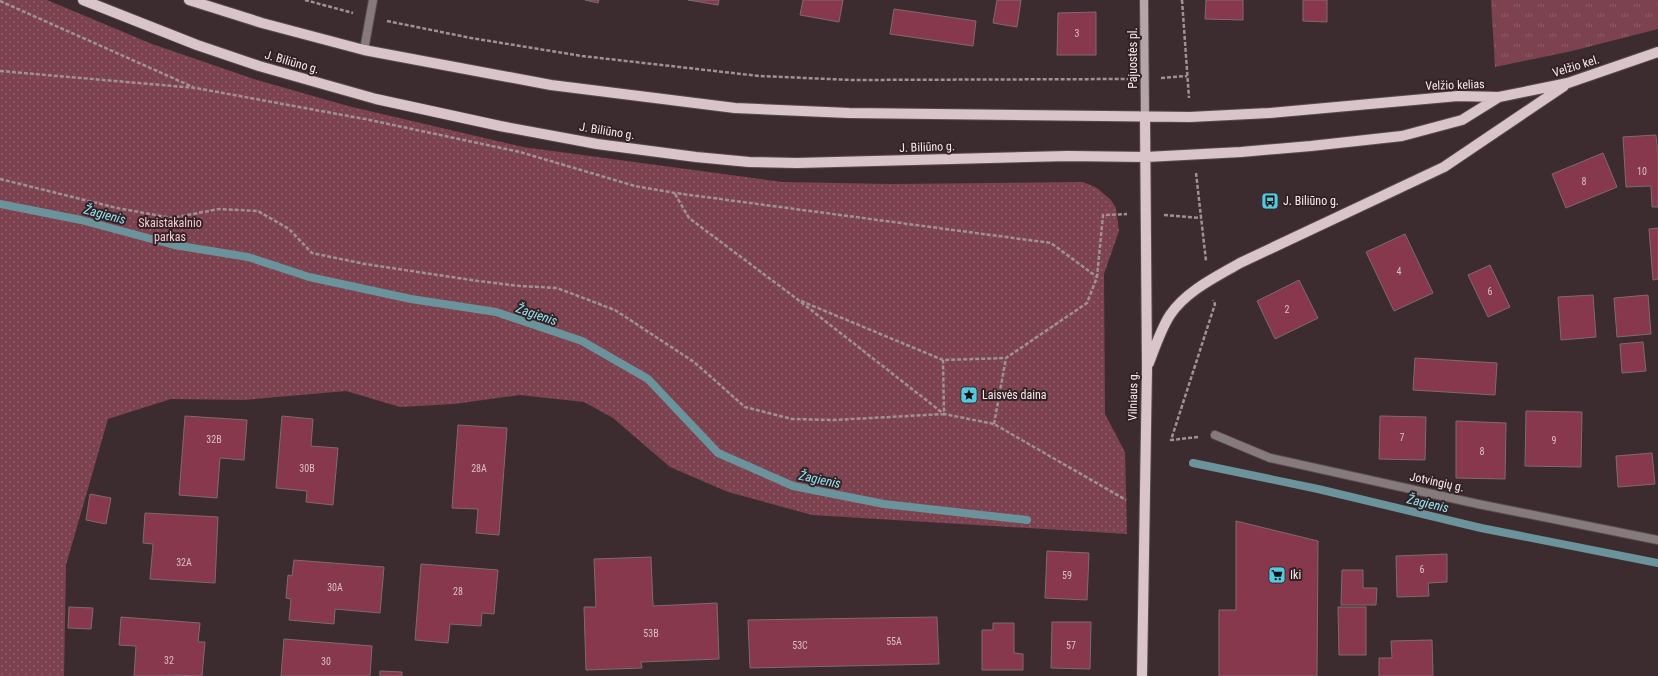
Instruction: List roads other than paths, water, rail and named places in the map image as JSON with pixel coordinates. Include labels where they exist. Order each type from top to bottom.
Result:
[{"type":"main road","name":"J. Biliūno g.","points":[[83,0],[197,45],[310,81],[376,99],[500,126],[597,144],[696,157],[749,162],[797,164],[1068,156],[1146,157]]},
{"type":"main road","points":[[189,0],[262,23],[364,50],[551,85],[734,108],[849,113],[1145,117]]},
{"type":"main road","name":"Pajuostės pl.","points":[[1144,0],[1145,117]]},
{"type":"main road","name":"Velžio kel.","points":[[1499,97],[1568,83],[1658,52]]},
{"type":"main road","points":[[1147,368],[1160,334],[1171,314],[1186,298],[1209,282],[1240,264],[1444,167],[1568,83]]},
{"type":"main road","name":"Velžio kelias","points":[[1145,117],[1269,114],[1458,96],[1499,97]]},
{"type":"main road","name":"Velžio kelias","points":[[1146,157],[1249,151],[1402,136],[1462,120],[1499,97]]},
{"type":"main road","name":"Vilniaus g.","points":[[1142,676],[1147,368],[1145,117]]},
{"type":"street","points":[[364,50],[373,0]]},
{"type":"street","name":"Jotvingių g.","points":[[1215,435],[1270,458],[1478,504],[1658,540]]},
{"type":"waterway","name":"Žagienis","points":[[0,204],[81,220],[174,245],[248,257],[309,277],[411,299],[496,312],[582,341],[648,379],[718,453],[793,486],[884,504],[1027,520]]},
{"type":"waterway","name":"Žagienis","points":[[1193,463],[1318,489],[1481,528],[1658,563]]},
{"type":"place","name":"J. Biliūno g.","points":[[1270,201]]},
{"type":"place","name":"Laisvės daina","points":[[969,395]]},
{"type":"place","name":"Iki","points":[[1277,575]]},
{"type":"park label","name":"Skaistakalnio parkas","points":[[170,230]]}]
